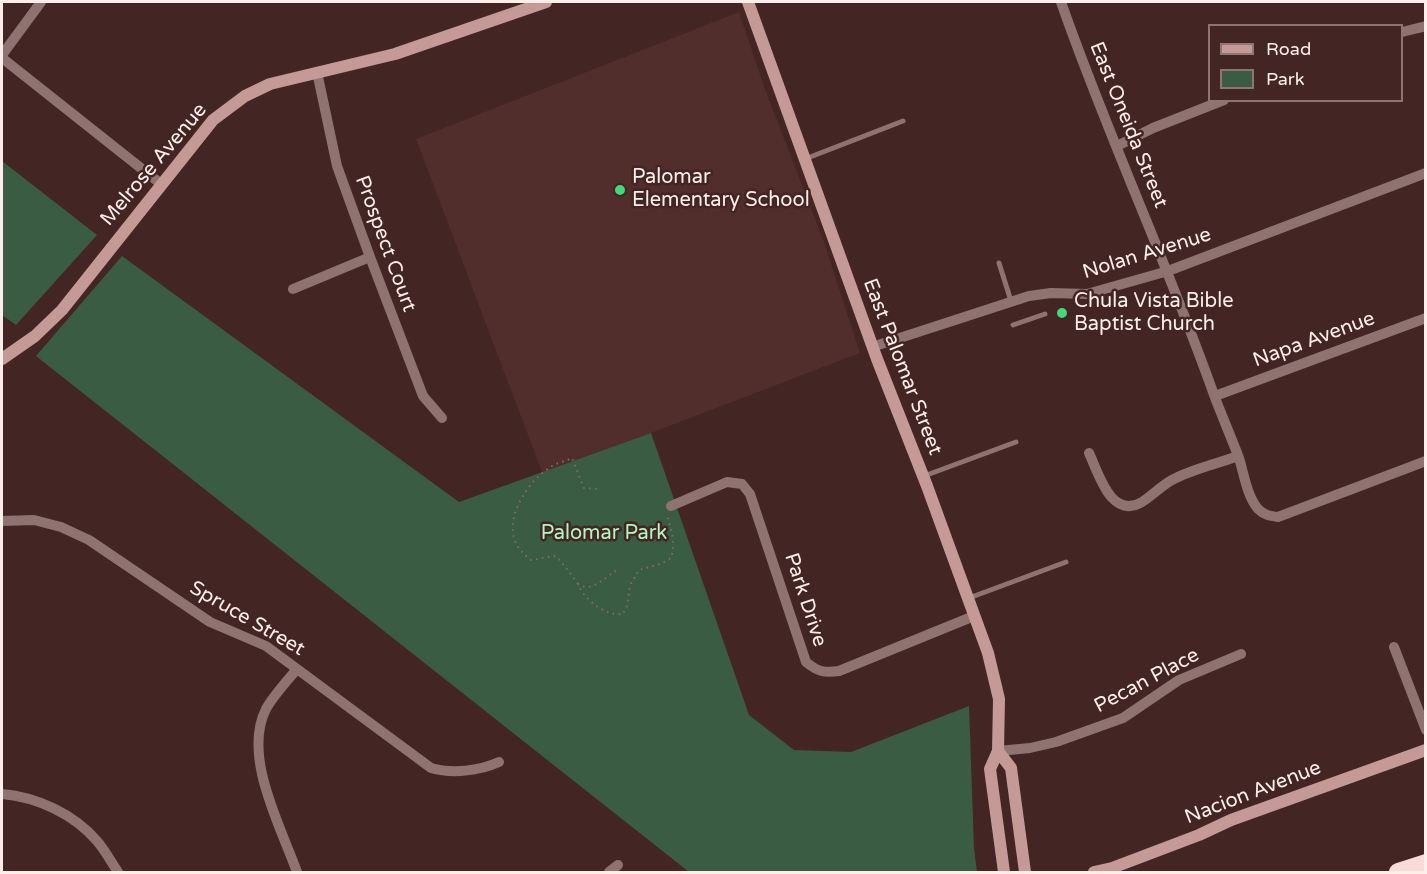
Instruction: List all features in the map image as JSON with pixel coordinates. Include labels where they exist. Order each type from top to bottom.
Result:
[{"type":"highway","points":[[1398,873],[1425,863]]},
{"type":"main road","name":"Melrose Avenue","points":[[2,359],[34,336],[62,310],[213,120],[245,96],[270,84],[395,54],[546,2]]},
{"type":"main road","name":"East Palomar Street","points":[[748,2],[872,347],[988,653],[999,699],[998,751],[990,768],[1004,873]]},
{"type":"main road","name":"Nacion Avenue","points":[[1094,873],[1199,835],[1230,820],[1425,750]]},
{"type":"main road","points":[[998,751],[1011,768],[1025,873]]},
{"type":"street","points":[[41,2],[2,56],[161,184]]},
{"type":"street","name":"East Oneida Street","points":[[1061,2],[1085,71],[1168,271],[1238,456],[1251,497],[1258,508],[1267,516],[1278,517],[1425,461]]},
{"type":"street","points":[[1403,32],[1425,26]]},
{"type":"street","name":"Prospect Court","points":[[317,72],[337,166],[423,396],[442,418]]},
{"type":"street","points":[[1117,146],[1153,128],[1219,102]]},
{"type":"street","name":"Nolan Avenue","points":[[872,347],[1029,296],[1052,293],[1086,294],[1168,271],[1425,173]]},
{"type":"street","points":[[293,289],[370,257]]},
{"type":"street","name":"Napa Avenue","points":[[1215,396],[1425,318]]},
{"type":"street","points":[[1089,453],[1110,498],[1121,506],[1130,507],[1140,503],[1172,480],[1238,456]]},
{"type":"street","name":"Park Drive","points":[[669,510],[727,482],[742,484],[750,494],[806,662],[816,671],[824,673],[839,671],[974,616]]},
{"type":"street","name":"Spruce Street","points":[[2,521],[34,520],[61,527],[88,540],[210,622],[266,646],[431,768],[444,771],[486,768],[499,762]]},
{"type":"street","points":[[1394,647],[1425,730]]},
{"type":"street","name":"Pecan Place","points":[[998,751],[1030,748],[1056,742],[1123,718],[1179,680],[1241,654]]},
{"type":"street","points":[[297,669],[267,707],[261,721],[257,751],[262,776],[297,873]]},
{"type":"street","points":[[2,794],[35,801],[81,825],[99,842],[118,873]]},
{"type":"lane","points":[[806,159],[903,122]]},
{"type":"lane","points":[[999,263],[1012,302]]},
{"type":"lane","points":[[1013,325],[1045,314]]},
{"type":"lane","points":[[923,477],[1016,442]]},
{"type":"lane","points":[[967,599],[1066,562]]},
{"type":"path","points":[[597,489],[584,488],[572,459],[553,466],[535,480],[514,514],[513,532],[515,542],[531,560],[554,556],[586,596],[607,613],[623,614],[627,606],[630,585],[639,570],[660,564],[670,558],[674,550],[669,510]]},
{"type":"path","points":[[578,584],[584,588],[591,587],[616,571]]},
{"type":"shaded area","name":"Palomar Elementary School","points":[[739,12],[765,89],[824,242],[860,353],[542,472],[416,139]]},
{"type":"green space","points":[[2,161],[97,235],[16,325],[2,315]]},
{"type":"green space","name":"Palomar Park","points":[[122,256],[459,502],[651,433],[749,715],[794,750],[851,752],[969,706],[974,848],[977,872],[689,872],[36,356]]},
{"type":"place","name":"Palomar Elementary School","points":[[620,190]]},
{"type":"place","name":"Chula Vista Bible Baptist Church","points":[[1062,313]]}]
